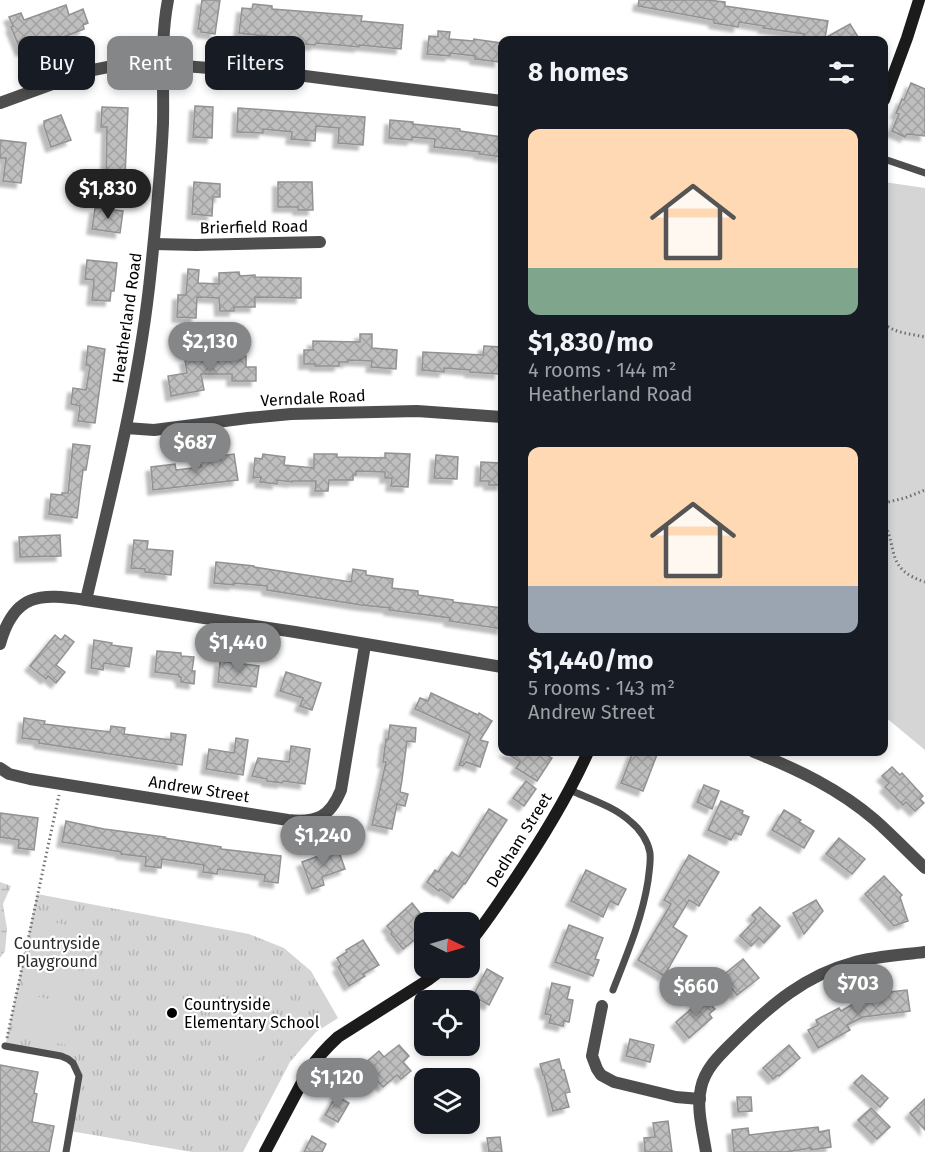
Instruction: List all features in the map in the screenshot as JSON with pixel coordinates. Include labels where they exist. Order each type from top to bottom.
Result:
[{"type":"main road","points":[[888,89],[922,0]]},
{"type":"main road","name":"Dedham Street","points":[[480,929],[535,850],[570,790],[586,756]]},
{"type":"main road","points":[[265,1152],[308,1071],[327,1047],[338,1037],[431,978]]},
{"type":"street","name":"Heatherland Road","points":[[163,36],[168,0]]},
{"type":"street","points":[[193,67],[297,75],[498,100]]},
{"type":"street","points":[[0,103],[88,71],[107,68]]},
{"type":"street","name":"Heatherland Road","points":[[86,600],[126,428],[142,340],[154,244],[162,135],[162,90]]},
{"type":"street","name":"Brierfield Road","points":[[154,244],[320,242]]},
{"type":"street","name":"Verndale Road","points":[[126,428],[154,430],[291,414],[417,411],[498,417]]},
{"type":"street","points":[[0,644],[5,627],[17,609],[32,599],[51,596],[295,632],[498,666]]},
{"type":"street","name":"Andrew Street","points":[[0,768],[19,777],[61,784],[288,820],[317,819],[332,807],[341,790],[365,645]]},
{"type":"street","points":[[763,756],[805,774],[842,795],[874,819],[925,868]]},
{"type":"street","points":[[706,1152],[700,1099],[704,1079],[715,1061],[762,1013],[793,990],[824,972],[869,959],[925,952]]},
{"type":"street","points":[[602,1006],[592,1056],[601,1075],[614,1082],[676,1097],[700,1099]]},
{"type":"lane","points":[[888,160],[925,172]]},
{"type":"lane","points":[[570,790],[631,821],[642,835],[650,851],[641,913],[613,990]]},
{"type":"lane","points":[[5,1046],[61,1056],[73,1063],[77,1069],[79,1083],[66,1152]]},
{"type":"path","points":[[888,327],[897,332],[925,337]]},
{"type":"path","points":[[888,502],[925,490]]},
{"type":"path","points":[[888,530],[896,562],[903,571],[925,582]]},
{"type":"path","points":[[5,1046],[61,784]]},
{"type":"green space","points":[[888,183],[925,188],[925,750],[888,719]]},
{"type":"green space","points":[[0,882],[11,886],[3,904],[7,929],[5,951],[0,958]]},
{"type":"green space","name":"Countryside Elementary School","points":[[37,894],[249,934],[284,948],[311,971],[338,1018],[316,1032],[290,1062],[243,1152],[192,1152],[70,1131],[79,1083],[68,1059],[5,1046]]},
{"type":"green space","name":"Countryside Playground","points":[[58,923],[90,931],[82,964],[67,997],[22,989],[34,933]]},
{"type":"green space","points":[[21,993],[75,1005],[67,1045],[11,1034]]},
{"type":"green space","points":[[243,995],[279,1021],[265,1051],[253,1061],[241,1061],[230,1055],[221,1045],[216,1033],[217,1020],[225,1006]]},
{"type":"building","points":[[202,0],[220,0],[215,34],[201,32],[201,29],[198,29]]},
{"type":"building","points":[[639,0],[707,0],[725,2],[725,6],[828,21],[825,36],[804,36],[804,34],[739,22],[738,27],[714,23],[714,20],[638,6]]},
{"type":"building","points":[[253,4],[272,6],[272,9],[362,16],[361,21],[403,25],[401,49],[359,45],[359,47],[316,43],[315,45],[305,44],[305,36],[265,36],[239,33],[242,8],[252,9]]},
{"type":"building","points":[[66,5],[69,15],[83,9],[88,23],[83,25],[84,29],[66,36],[18,36],[18,44],[9,17],[21,13],[24,20]]},
{"type":"building","points":[[850,24],[858,36],[829,36]]},
{"type":"building","points":[[438,31],[450,32],[449,39],[473,41],[474,39],[498,43],[498,62],[450,53],[450,56],[427,54],[429,36],[438,37]]},
{"type":"building","points":[[911,83],[925,89],[925,136],[907,134],[905,137],[892,131],[899,114],[896,113]]},
{"type":"building","points":[[195,106],[213,107],[212,138],[193,137]]},
{"type":"building","points":[[102,107],[128,108],[125,177],[106,176],[107,127],[101,127]]},
{"type":"building","points":[[238,108],[365,117],[363,145],[338,143],[339,128],[316,126],[315,141],[291,139],[292,132],[263,129],[263,133],[237,132]]},
{"type":"building","points":[[61,115],[71,140],[51,147],[44,121]]},
{"type":"building","points":[[390,120],[460,129],[460,131],[498,136],[498,156],[434,147],[435,139],[389,138]]},
{"type":"building","points":[[0,140],[26,143],[21,183],[3,181],[6,158],[0,158]]},
{"type":"building","points":[[194,182],[220,184],[220,197],[213,197],[212,216],[192,214]]},
{"type":"building","points":[[278,182],[312,182],[313,210],[278,207]]},
{"type":"building","points":[[95,208],[123,211],[120,233],[92,229]]},
{"type":"building","points":[[87,260],[117,263],[114,291],[111,291],[110,301],[92,300],[94,280],[85,279]]},
{"type":"building","points":[[188,269],[199,270],[198,283],[219,284],[219,273],[239,272],[240,276],[301,278],[301,298],[255,297],[255,307],[234,307],[234,311],[220,311],[219,298],[197,297],[196,318],[177,317],[178,295],[186,295]]},
{"type":"building","points":[[360,334],[372,334],[372,348],[397,350],[396,369],[371,367],[372,361],[348,360],[348,362],[339,362],[339,366],[304,364],[304,350],[313,350],[313,341],[360,342]]},
{"type":"building","points":[[88,346],[105,349],[95,423],[78,421],[80,406],[71,404],[73,388],[86,390],[90,366],[86,365]]},
{"type":"building","points":[[484,346],[498,347],[498,374],[444,368],[444,372],[422,370],[423,352],[483,355]]},
{"type":"building","points":[[211,356],[246,356],[246,367],[256,367],[256,381],[232,381],[232,374],[201,374],[204,390],[171,396],[168,376],[187,373],[185,360]]},
{"type":"building","points":[[73,444],[90,446],[86,470],[83,470],[77,518],[49,514],[51,494],[68,493]]},
{"type":"building","points":[[385,453],[410,454],[408,487],[391,486],[392,478],[385,478],[385,472],[356,471],[353,480],[329,480],[328,491],[315,491],[316,481],[277,480],[277,484],[260,482],[261,477],[253,478],[255,458],[262,459],[263,454],[285,457],[284,465],[314,468],[314,454],[385,458]]},
{"type":"building","points":[[234,454],[238,480],[153,490],[151,467],[175,464],[176,470],[201,467],[200,461],[221,459],[220,456]]},
{"type":"building","points":[[436,455],[458,457],[457,479],[434,478]]},
{"type":"building","points":[[481,462],[498,463],[498,485],[489,485],[489,481],[480,481]]},
{"type":"building","points":[[60,535],[61,556],[20,557],[19,537]]},
{"type":"building","points":[[134,540],[148,541],[147,549],[173,551],[171,575],[131,568]]},
{"type":"building","points":[[216,562],[351,582],[353,569],[366,571],[366,575],[393,579],[392,588],[418,591],[418,595],[453,600],[453,602],[498,608],[498,628],[449,621],[450,618],[389,610],[390,608],[267,590],[267,586],[214,583]]},
{"type":"building","points":[[55,635],[61,640],[65,635],[74,642],[56,665],[65,672],[56,683],[48,676],[46,679],[30,666]]},
{"type":"building","points":[[94,640],[132,648],[129,667],[104,663],[103,670],[91,668]]},
{"type":"building","points":[[157,651],[181,653],[181,656],[194,657],[192,671],[195,671],[194,684],[181,682],[179,675],[155,672]]},
{"type":"building","points":[[220,661],[259,666],[256,687],[218,682]]},
{"type":"building","points":[[286,672],[321,683],[312,710],[300,706],[303,698],[280,691]]},
{"type":"building","points":[[431,693],[478,715],[479,713],[492,721],[480,740],[488,742],[480,767],[466,762],[463,766],[459,765],[470,734],[415,709],[420,698],[428,701]]},
{"type":"building","points":[[24,718],[45,721],[44,724],[110,732],[111,726],[125,728],[124,734],[171,740],[171,733],[186,735],[182,765],[39,743],[39,740],[22,738]]},
{"type":"building","points":[[390,725],[416,728],[415,742],[407,741],[400,792],[408,794],[405,806],[397,804],[392,829],[372,825],[386,762],[383,762]]},
{"type":"building","points":[[236,738],[248,740],[243,775],[206,769],[209,749],[234,753]]},
{"type":"building","points":[[291,746],[310,749],[305,784],[267,781],[267,779],[252,776],[258,758],[289,762]]},
{"type":"building","points":[[511,756],[548,756],[552,758],[537,781],[516,768],[520,762]]},
{"type":"building","points":[[631,756],[656,756],[643,791],[621,783]]},
{"type":"building","points":[[892,767],[900,775],[902,773],[923,796],[920,799],[924,803],[915,811],[906,802],[903,805],[885,787],[889,783],[882,776]]},
{"type":"building","points":[[526,781],[536,789],[524,806],[513,798]]},
{"type":"building","points":[[704,785],[719,791],[712,809],[697,802]]},
{"type":"building","points":[[721,801],[743,811],[742,814],[749,817],[741,835],[735,833],[731,840],[708,830]]},
{"type":"building","points":[[489,809],[507,820],[465,884],[453,898],[440,889],[439,891],[427,882],[435,870],[438,872],[452,852],[459,857]]},
{"type":"building","points":[[784,810],[814,831],[804,848],[772,830]]},
{"type":"building","points":[[0,813],[38,818],[34,850],[18,848],[19,840],[0,837]]},
{"type":"building","points":[[66,821],[221,847],[221,849],[281,856],[278,883],[264,881],[265,875],[218,869],[217,874],[203,872],[204,865],[162,859],[161,868],[145,866],[146,857],[62,842]]},
{"type":"building","points":[[839,838],[865,859],[852,874],[826,854]]},
{"type":"building","points":[[338,849],[345,869],[322,877],[324,885],[312,889],[302,862]]},
{"type":"building","points":[[689,855],[719,872],[699,906],[689,900],[673,927],[687,936],[664,976],[638,960],[671,904],[664,900]]},
{"type":"building","points":[[586,870],[626,889],[618,905],[610,901],[603,917],[571,901]]},
{"type":"building","points":[[884,876],[902,895],[900,897],[908,921],[894,926],[865,894]]},
{"type":"building","points":[[816,900],[823,911],[804,934],[793,913]]},
{"type":"building","points":[[412,903],[419,912],[414,912],[414,940],[403,949],[387,926]]},
{"type":"building","points":[[760,907],[780,926],[764,943],[759,938],[751,946],[740,936],[756,919],[752,915]]},
{"type":"building","points":[[569,925],[603,938],[595,959],[599,960],[593,976],[555,962]]},
{"type":"building","points":[[363,940],[379,965],[363,974],[365,976],[349,986],[338,967],[341,965],[337,958]]},
{"type":"building","points":[[743,959],[759,978],[737,995],[722,976]]},
{"type":"building","points":[[487,969],[503,978],[489,1005],[480,1000],[480,990],[476,990]]},
{"type":"building","points":[[552,983],[570,987],[567,999],[573,1000],[569,1022],[564,1021],[563,1026],[549,1023],[551,1015],[545,1014]]},
{"type":"building","points":[[907,990],[910,1011],[863,1017],[847,1025],[850,1030],[818,1048],[808,1030],[818,1025],[816,1020],[839,1008],[841,1011],[862,999],[880,997],[880,993]]},
{"type":"building","points":[[704,998],[715,1009],[709,1014],[712,1018],[689,1038],[676,1022]]},
{"type":"building","points":[[630,1039],[654,1045],[650,1062],[626,1056]]},
{"type":"building","points":[[399,1045],[409,1056],[403,1062],[411,1071],[401,1079],[397,1075],[383,1087],[363,1065],[379,1051],[384,1057]]},
{"type":"building","points":[[789,1045],[800,1058],[773,1079],[763,1068]]},
{"type":"building","points":[[559,1059],[570,1092],[565,1093],[569,1107],[553,1111],[540,1064]]},
{"type":"building","points":[[0,1065],[38,1072],[32,1122],[54,1126],[49,1152],[0,1152]]},
{"type":"building","points":[[862,1075],[888,1098],[880,1107],[854,1083]]},
{"type":"building","points":[[336,1096],[349,1103],[338,1122],[325,1115]]},
{"type":"building","points":[[737,1097],[751,1097],[752,1111],[738,1112]]},
{"type":"building","points":[[925,1099],[925,1130],[910,1113]]},
{"type":"building","points":[[871,1108],[890,1127],[877,1139],[858,1120]]},
{"type":"building","points":[[668,1121],[672,1152],[645,1152],[644,1138],[655,1137],[653,1123]]},
{"type":"building","points":[[818,1127],[819,1132],[829,1130],[831,1147],[786,1152],[734,1152],[732,1130],[748,1128],[749,1135]]},
{"type":"building","points":[[312,1136],[326,1144],[322,1152],[304,1152]]},
{"type":"building","points":[[500,1137],[502,1152],[489,1152],[487,1138]]},
{"type":"place","name":"Countryside Elementary School","points":[[172,1013]]}]
